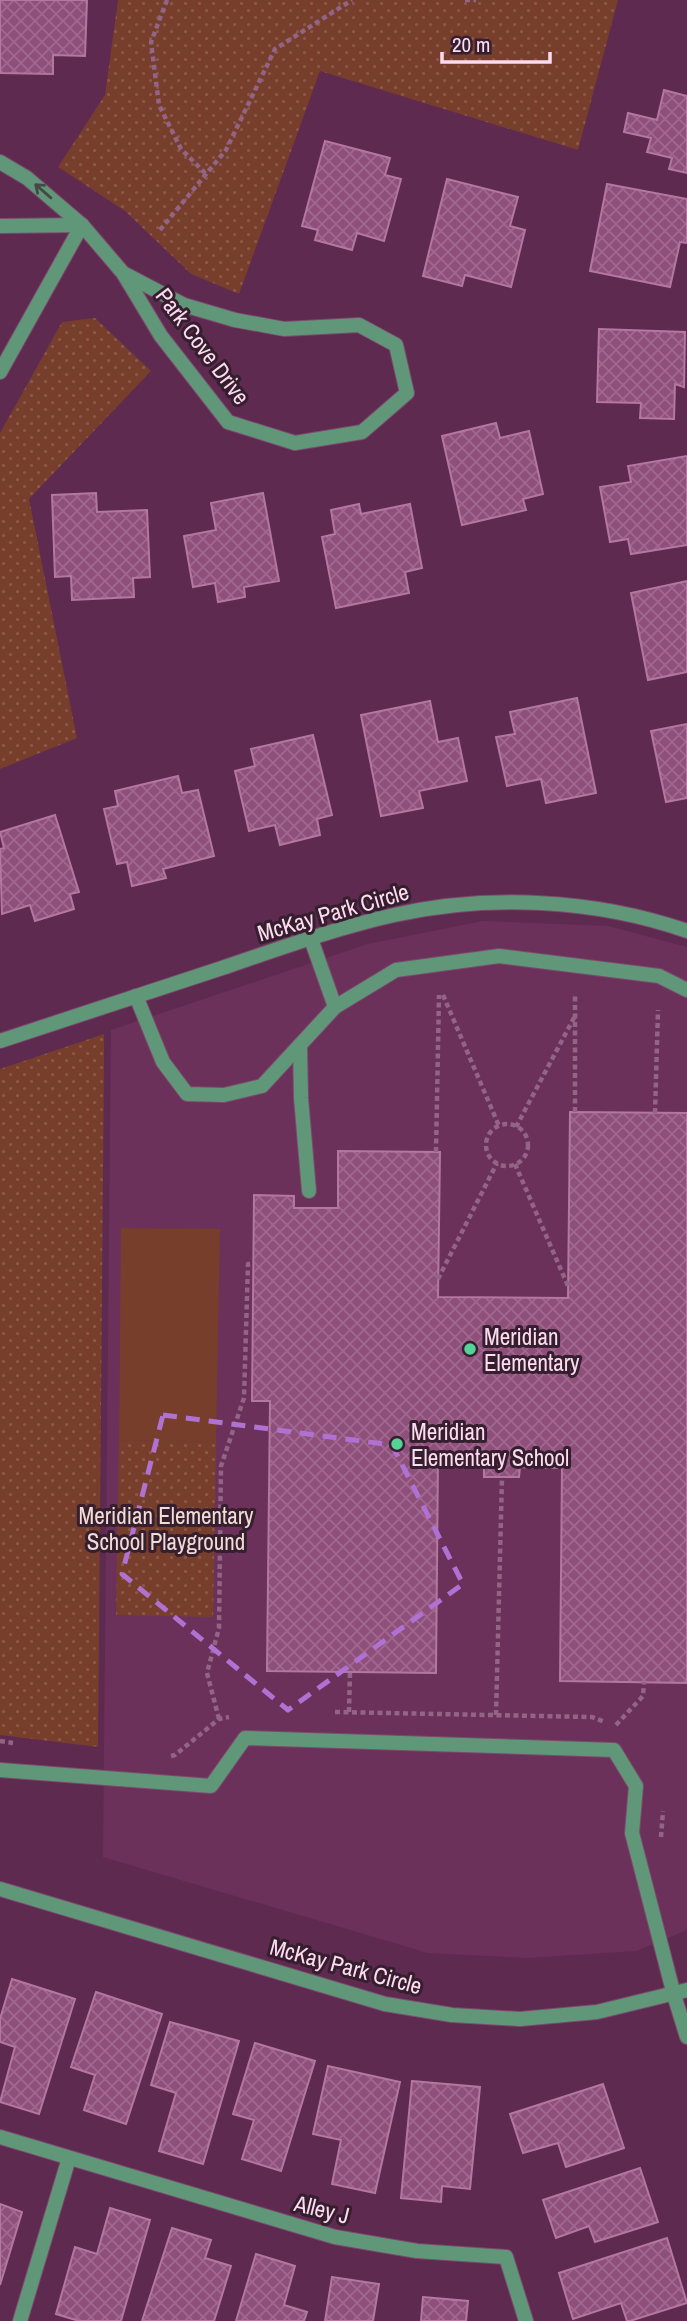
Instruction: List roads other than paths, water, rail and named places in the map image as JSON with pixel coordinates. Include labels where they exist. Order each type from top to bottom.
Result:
[{"type":"street","name":"Park Cove Drive","points":[[0,162],[27,178],[82,225],[122,274],[161,336],[229,422],[295,443],[362,432],[407,393],[396,345],[359,325],[284,329],[235,320],[184,305],[122,274]]},
{"type":"street","points":[[0,226],[82,225],[0,372]]},
{"type":"street","name":"McKay Park Circle","points":[[0,1041],[310,939],[394,915],[462,904],[530,902],[598,909],[665,923],[687,931]]},
{"type":"street","points":[[310,939],[335,1007]]},
{"type":"street","points":[[136,996],[163,1062],[187,1094],[224,1095],[261,1086],[335,1007],[396,970],[499,957],[659,975],[687,990]]},
{"type":"street","points":[[300,1045],[300,1098],[309,1191]]},
{"type":"street","points":[[0,1770],[211,1786],[245,1738],[614,1750],[636,1786],[632,1833],[680,1993],[687,2037]]},
{"type":"street","name":"McKay Park Circle","points":[[0,1889],[385,2004],[452,2015],[520,2019],[597,2012],[680,1993]]},
{"type":"street","name":"Alley J","points":[[0,2137],[335,2237],[417,2251],[506,2257],[526,2321]]},
{"type":"street","points":[[20,2321],[69,2158]]},
{"type":"place","name":"Meridian Elementary","points":[[470,1349]]},
{"type":"place","name":"Meridian Elementary School","points":[[397,1444]]},
{"type":"park label","name":"Meridian Elementary School Playground","points":[[166,1528]]}]
